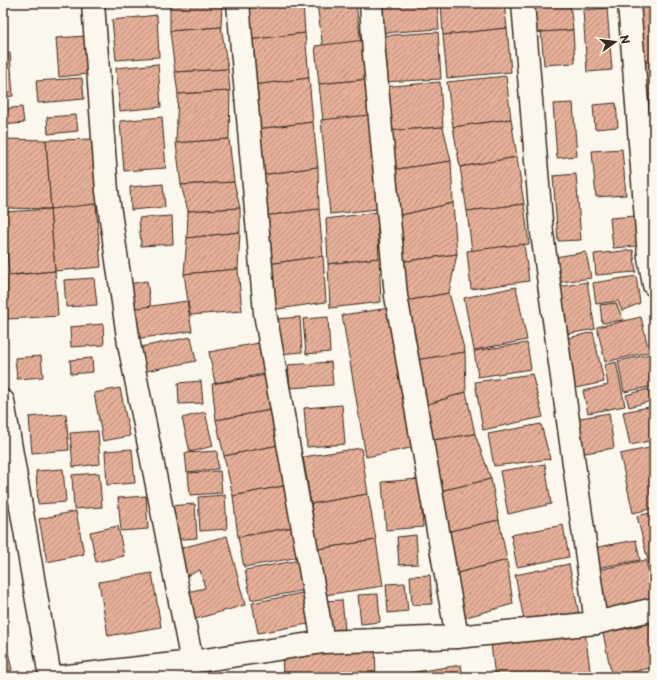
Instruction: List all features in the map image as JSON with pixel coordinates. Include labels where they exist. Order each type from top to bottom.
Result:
[{"type":"street","points":[[93,3],[107,191],[128,344],[192,662]]},
{"type":"street","points":[[238,3],[265,313],[323,642]]},
{"type":"street","points":[[371,3],[374,53],[396,296],[457,637]]},
{"type":"street","points":[[524,3],[542,233],[596,623]]},
{"type":"street","points":[[629,3],[649,257],[654,285]]},
{"type":"street","points":[[3,401],[50,677]]},
{"type":"street","points":[[59,677],[192,662],[323,642],[457,637],[596,623],[654,609]]},
{"type":"building","points":[[170,3],[222,3],[221,27],[170,31]]},
{"type":"building","points":[[246,3],[303,3],[305,33],[249,40]]},
{"type":"building","points":[[317,3],[356,3],[361,44],[323,49]]},
{"type":"building","points":[[379,3],[437,3],[439,29],[381,33]]},
{"type":"building","points":[[441,3],[504,3],[507,28],[443,35]]},
{"type":"building","points":[[570,3],[573,30],[530,33],[528,5]]},
{"type":"building","points":[[654,4],[654,61],[641,63],[637,5]]},
{"type":"building","points":[[607,8],[612,70],[587,72],[583,10]]},
{"type":"building","points":[[157,15],[159,57],[116,60],[112,20]]},
{"type":"building","points":[[221,27],[228,69],[175,72],[170,31]]},
{"type":"building","points":[[507,28],[511,72],[447,78],[443,35]]},
{"type":"building","points":[[573,30],[575,63],[544,65],[541,32]]},
{"type":"building","points":[[438,32],[441,79],[382,82],[379,36]]},
{"type":"building","points":[[305,33],[309,78],[254,85],[249,40]]},
{"type":"building","points":[[86,36],[88,74],[59,77],[56,38]]},
{"type":"building","points":[[365,40],[370,79],[319,84],[315,46]]},
{"type":"building","points":[[10,53],[13,96],[3,97],[3,54]]},
{"type":"building","points":[[654,61],[654,94],[643,95],[641,63]]},
{"type":"building","points":[[158,64],[161,107],[120,111],[116,68]]},
{"type":"building","points":[[228,69],[230,91],[178,94],[175,72]]},
{"type":"building","points":[[506,76],[511,119],[453,127],[447,82]]},
{"type":"building","points":[[82,78],[84,99],[38,103],[36,81]]},
{"type":"building","points":[[309,78],[313,122],[257,129],[254,85]]},
{"type":"building","points":[[370,79],[373,115],[323,121],[319,84]]},
{"type":"building","points":[[440,82],[443,127],[385,131],[381,87]]},
{"type":"building","points":[[230,91],[229,139],[176,143],[178,94]]},
{"type":"building","points":[[654,94],[654,164],[650,164],[643,95]]},
{"type":"building","points":[[573,103],[577,156],[557,158],[553,104]]},
{"type":"building","points":[[616,103],[618,127],[595,129],[593,105]]},
{"type":"building","points":[[22,107],[24,123],[3,125],[3,109]]},
{"type":"building","points":[[76,115],[78,131],[48,134],[47,117]]},
{"type":"building","points":[[369,115],[378,209],[330,214],[321,120]]},
{"type":"building","points":[[162,117],[166,168],[124,171],[120,121]]},
{"type":"building","points":[[511,119],[517,157],[460,167],[453,127]]},
{"type":"building","points":[[313,122],[318,167],[262,175],[257,129]]},
{"type":"building","points":[[443,127],[451,161],[391,170],[385,131]]},
{"type":"building","points":[[3,139],[46,140],[51,209],[3,208]]},
{"type":"building","points":[[98,139],[103,208],[51,209],[46,140]]},
{"type":"building","points":[[229,139],[234,182],[181,185],[176,143]]},
{"type":"building","points":[[622,149],[626,195],[596,197],[592,151]]},
{"type":"building","points":[[517,157],[524,204],[467,211],[460,167]]},
{"type":"building","points":[[451,161],[453,203],[393,217],[391,170]]},
{"type":"building","points":[[318,167],[319,209],[264,216],[262,175]]},
{"type":"building","points":[[576,174],[581,240],[558,241],[553,176]]},
{"type":"building","points":[[234,182],[240,208],[188,211],[181,185]]},
{"type":"building","points":[[163,184],[165,207],[131,210],[130,187]]},
{"type":"building","points":[[453,203],[457,254],[400,262],[393,217]]},
{"type":"building","points":[[96,204],[101,267],[55,271],[50,209]]},
{"type":"building","points":[[524,204],[529,244],[472,251],[467,211]]},
{"type":"building","points":[[240,208],[240,232],[187,238],[188,211]]},
{"type":"building","points":[[50,209],[55,271],[9,275],[4,212]]},
{"type":"building","points":[[319,209],[323,256],[268,264],[264,216]]},
{"type":"building","points":[[377,212],[379,258],[328,264],[326,219]]},
{"type":"building","points":[[172,216],[173,244],[141,246],[139,218]]},
{"type":"building","points":[[635,216],[637,246],[613,248],[610,218]]},
{"type":"building","points":[[240,232],[238,269],[184,274],[187,238]]},
{"type":"building","points":[[524,244],[529,281],[471,289],[467,251]]},
{"type":"building","points":[[633,250],[636,272],[596,275],[594,254]]},
{"type":"building","points":[[586,252],[591,278],[554,283],[549,258]]},
{"type":"building","points":[[457,254],[449,293],[400,302],[400,262]]},
{"type":"building","points":[[323,256],[326,302],[271,310],[268,264]]},
{"type":"building","points":[[379,258],[381,302],[330,308],[328,264]]},
{"type":"building","points":[[238,269],[242,311],[190,315],[184,274]]},
{"type":"building","points":[[55,271],[58,316],[8,319],[6,276]]},
{"type":"building","points":[[636,276],[640,303],[622,311],[618,301],[596,304],[593,283]]},
{"type":"building","points":[[94,278],[97,305],[66,307],[64,280]]},
{"type":"building","points":[[147,281],[151,309],[133,312],[128,284]]},
{"type":"building","points":[[587,282],[595,329],[561,335],[553,288]]},
{"type":"building","points":[[516,287],[527,340],[474,350],[464,298]]},
{"type":"building","points":[[449,293],[465,352],[410,361],[400,302]]},
{"type":"building","points":[[187,301],[192,331],[135,339],[131,309]]},
{"type":"building","points":[[616,303],[623,320],[602,323],[600,305]]},
{"type":"building","points":[[396,307],[420,446],[366,457],[342,315]]},
{"type":"building","points":[[300,317],[302,352],[278,354],[275,319]]},
{"type":"building","points":[[328,317],[330,352],[306,354],[303,319]]},
{"type":"building","points":[[641,317],[649,352],[605,362],[597,327]]},
{"type":"building","points":[[103,324],[104,345],[71,347],[70,327]]},
{"type":"building","points":[[593,332],[604,382],[571,389],[560,340]]},
{"type":"building","points":[[191,337],[196,361],[141,372],[136,348]]},
{"type":"building","points":[[259,343],[264,374],[215,383],[209,352]]},
{"type":"building","points":[[527,343],[531,369],[478,377],[474,351]]},
{"type":"building","points":[[465,352],[466,392],[423,406],[410,361]]},
{"type":"building","points":[[651,354],[654,369],[654,386],[624,392],[618,361]]},
{"type":"building","points":[[41,356],[43,377],[17,379],[15,358]]},
{"type":"building","points":[[92,358],[93,372],[71,374],[70,360]]},
{"type":"building","points":[[331,362],[333,385],[290,388],[288,365]]},
{"type":"building","points":[[616,362],[625,406],[588,413],[583,391],[608,385],[604,365]]},
{"type":"building","points":[[532,374],[543,417],[483,430],[475,382]]},
{"type":"building","points":[[267,375],[271,410],[216,420],[212,384]]},
{"type":"building","points":[[201,381],[203,403],[179,404],[178,383]]},
{"type":"building","points":[[120,388],[130,436],[103,441],[94,393]]},
{"type":"building","points":[[648,389],[651,401],[629,407],[626,395]]},
{"type":"building","points":[[466,392],[475,434],[426,441],[423,406]]},
{"type":"building","points":[[342,405],[345,444],[307,447],[304,408]]},
{"type":"building","points":[[654,406],[654,440],[630,445],[623,412]]},
{"type":"building","points":[[271,410],[279,445],[224,456],[216,420]]},
{"type":"building","points":[[205,412],[213,446],[190,452],[182,418]]},
{"type":"building","points":[[609,413],[614,448],[580,454],[575,419]]},
{"type":"building","points":[[66,414],[69,450],[32,453],[29,417]]},
{"type":"building","points":[[541,424],[550,459],[494,466],[488,434]]},
{"type":"building","points":[[98,431],[100,464],[73,467],[70,433]]},
{"type":"building","points":[[475,434],[491,479],[432,493],[426,441]]},
{"type":"building","points":[[279,445],[288,485],[233,496],[224,456]]},
{"type":"building","points":[[654,447],[654,508],[633,513],[620,454]]},
{"type":"building","points":[[361,448],[368,494],[311,504],[303,457]]},
{"type":"building","points":[[132,449],[135,483],[107,485],[105,451]]},
{"type":"building","points":[[217,451],[218,469],[187,472],[185,453]]},
{"type":"building","points":[[545,464],[551,504],[508,514],[500,471]]},
{"type":"building","points":[[63,469],[66,502],[38,504],[36,471]]},
{"type":"building","points":[[220,471],[222,493],[190,495],[188,473]]},
{"type":"building","points":[[99,473],[102,507],[74,509],[72,475]]},
{"type":"building","points":[[420,479],[423,527],[386,530],[382,482]]},
{"type":"building","points":[[491,479],[499,520],[441,533],[432,493]]},
{"type":"building","points":[[288,485],[294,527],[238,537],[233,496]]},
{"type":"building","points":[[368,494],[376,540],[318,549],[311,504]]},
{"type":"building","points":[[225,495],[227,529],[200,531],[198,497]]},
{"type":"building","points":[[146,496],[148,529],[121,531],[118,498]]},
{"type":"building","points":[[195,504],[197,538],[170,540],[167,506]]},
{"type":"building","points":[[76,511],[84,554],[47,562],[39,519]]},
{"type":"building","points":[[654,512],[654,572],[651,573],[637,516]]},
{"type":"building","points":[[499,520],[507,560],[450,575],[441,533]]},
{"type":"building","points":[[563,525],[569,557],[517,567],[511,535]]},
{"type":"building","points":[[118,526],[124,556],[96,562],[90,532]]},
{"type":"building","points":[[294,527],[300,557],[244,567],[238,537]]},
{"type":"building","points":[[416,535],[418,564],[399,565],[397,537]]},
{"type":"building","points":[[227,536],[245,605],[192,620],[183,593],[205,588],[200,570],[182,578],[177,549]]},
{"type":"building","points":[[376,540],[383,586],[325,595],[318,549]]},
{"type":"building","points":[[636,540],[640,560],[597,568],[593,548]]},
{"type":"building","points":[[300,560],[306,590],[251,600],[245,570]]},
{"type":"building","points":[[507,560],[513,604],[456,620],[450,575]]},
{"type":"building","points":[[646,560],[654,601],[608,624],[597,570]]},
{"type":"building","points":[[569,564],[579,614],[525,625],[515,575]]},
{"type":"building","points":[[152,573],[161,627],[108,636],[99,582]]},
{"type":"building","points":[[430,575],[432,604],[412,605],[410,576]]},
{"type":"building","points":[[405,583],[408,611],[388,613],[386,584]]},
{"type":"building","points":[[307,592],[313,623],[258,633],[252,603]]},
{"type":"building","points":[[378,594],[380,622],[361,624],[358,595]]},
{"type":"building","points":[[342,600],[345,629],[326,630],[323,601]]},
{"type":"building","points":[[654,623],[654,667],[612,677],[603,633]]},
{"type":"building","points":[[585,632],[591,677],[495,677],[491,644]]},
{"type":"building","points":[[5,639],[12,670],[3,672],[3,640]]},
{"type":"building","points":[[375,646],[376,677],[283,677],[282,650]]},
{"type":"building","points":[[461,665],[463,677],[389,677],[389,676]]}]
